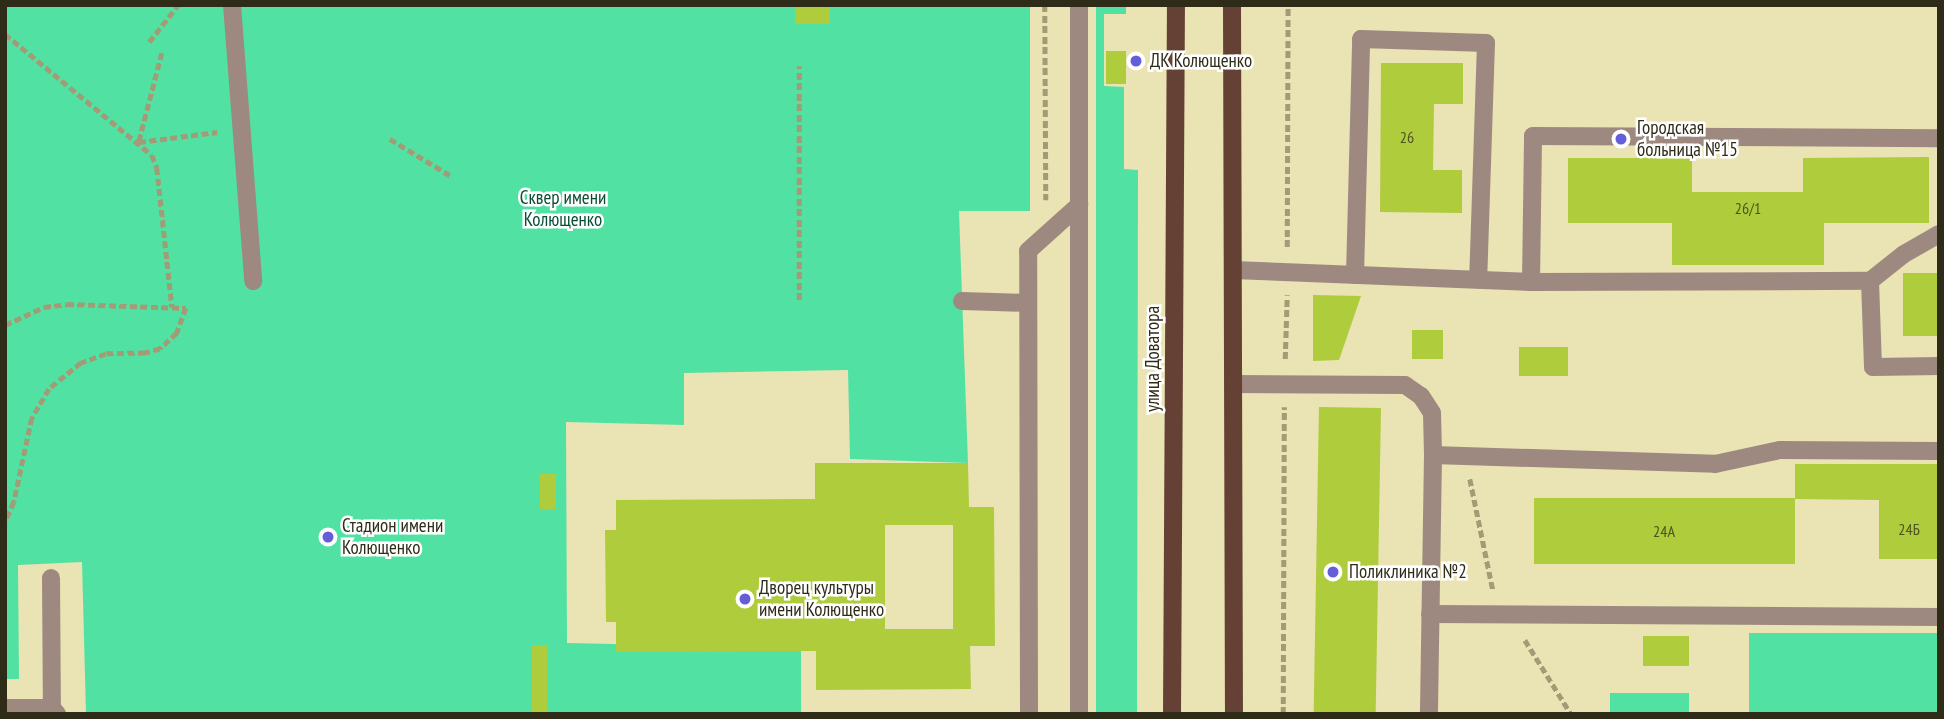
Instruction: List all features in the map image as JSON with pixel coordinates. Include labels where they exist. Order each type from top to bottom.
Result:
[{"type":"main road","name":"улица Доватора","points":[[1172,714],[1176,5]]},
{"type":"main road","points":[[1232,5],[1234,714]]},
{"type":"lane","points":[[232,5],[253,281]]},
{"type":"lane","points":[[1079,5],[1079,714]]},
{"type":"lane","points":[[1355,275],[1361,39],[1486,43],[1478,279]]},
{"type":"lane","points":[[1531,282],[1534,136],[1939,138]]},
{"type":"lane","points":[[1029,714],[1028,251],[1079,205]]},
{"type":"lane","points":[[1233,270],[1531,282],[1870,281],[1904,254],[1939,234]]},
{"type":"lane","points":[[1870,281],[1873,367],[1939,366]]},
{"type":"lane","points":[[962,301],[1028,303]]},
{"type":"lane","points":[[1233,384],[1405,385],[1421,396],[1432,413],[1429,714]]},
{"type":"lane","points":[[1433,455],[1715,464],[1780,450],[1939,451]]},
{"type":"lane","points":[[5,708],[54,711],[51,578]]},
{"type":"lane","points":[[1430,614],[1939,617]]},
{"type":"path","points":[[149,42],[178,5]]},
{"type":"path","points":[[1045,5],[1046,236]]},
{"type":"path","points":[[5,34],[152,155],[157,168],[173,307]]},
{"type":"path","points":[[139,142],[162,53]]},
{"type":"path","points":[[799,66],[799,300]]},
{"type":"path","points":[[139,142],[243,130]]},
{"type":"path","points":[[390,139],[451,176]]},
{"type":"path","points":[[5,325],[44,307],[67,304],[186,308],[183,324],[160,349],[145,353],[106,354],[80,363],[49,388],[32,418],[14,502],[5,522]]},
{"type":"path","points":[[1466,456],[1504,615],[1572,714]]},
{"type":"green space","name":"Сквер имени Колющенко","points":[[5,5],[1030,5],[1030,211],[959,211],[968,463],[850,459],[848,370],[684,373],[684,425],[566,422],[567,643],[801,648],[801,714],[86,714],[82,562],[18,565],[19,679],[5,679]]},
{"type":"green space","points":[[1096,5],[1126,5],[1126,14],[1104,14],[1104,86],[1124,87],[1124,169],[1138,170],[1137,714],[1096,714]]},
{"type":"green space","points":[[1749,633],[1939,633],[1939,714],[1749,714]]},
{"type":"green space","points":[[1610,693],[1689,693],[1689,714],[1610,714]]},
{"type":"building","points":[[795,5],[830,5],[830,24],[795,24]]},
{"type":"building","points":[[1106,51],[1126,51],[1126,84],[1106,84]]},
{"type":"building","points":[[1381,63],[1463,63],[1463,104],[1434,104],[1433,170],[1462,170],[1462,213],[1380,212]]},
{"type":"building","points":[[1929,157],[1929,223],[1824,223],[1824,265],[1672,265],[1672,223],[1568,223],[1568,158],[1692,158],[1692,192],[1803,192],[1803,158]]},
{"type":"building","points":[[1903,273],[1939,273],[1939,336],[1903,336]]},
{"type":"building","points":[[1313,295],[1361,296],[1339,360],[1313,361]]},
{"type":"building","points":[[1412,330],[1443,330],[1443,359],[1412,359]]},
{"type":"building","points":[[1519,347],[1568,347],[1568,376],[1519,376]]},
{"type":"building","points":[[1319,407],[1381,408],[1376,714],[1314,714]]},
{"type":"building","name":"Дворец культуры имени Колющенко","points":[[815,463],[968,463],[969,507],[994,507],[995,646],[970,646],[971,689],[816,690],[816,651],[616,652],[616,622],[606,622],[605,530],[616,530],[616,500],[815,499]],"holes":[[[885,525],[953,525],[953,629],[885,629]]]},
{"type":"building","points":[[1795,464],[1939,464],[1939,559],[1879,559],[1879,500],[1795,499]]},
{"type":"building","points":[[540,474],[556,474],[556,509],[540,509]]},
{"type":"building","points":[[1534,498],[1795,498],[1795,564],[1534,564]]},
{"type":"building","points":[[1643,636],[1689,636],[1689,666],[1643,666]]},
{"type":"building","points":[[532,645],[547,645],[547,714],[532,714]]},
{"type":"place","name":"ДК Колющенко","points":[[1136,61]]},
{"type":"place","name":"Городская больница №15","points":[[1621,139]]},
{"type":"place","name":"Стадион имени Колющенко","points":[[328,537]]},
{"type":"place","name":"Поликлиника №2","points":[[1333,572]]},
{"type":"place","name":"Дворец культуры имени Колющенко","points":[[745,599]]}]
